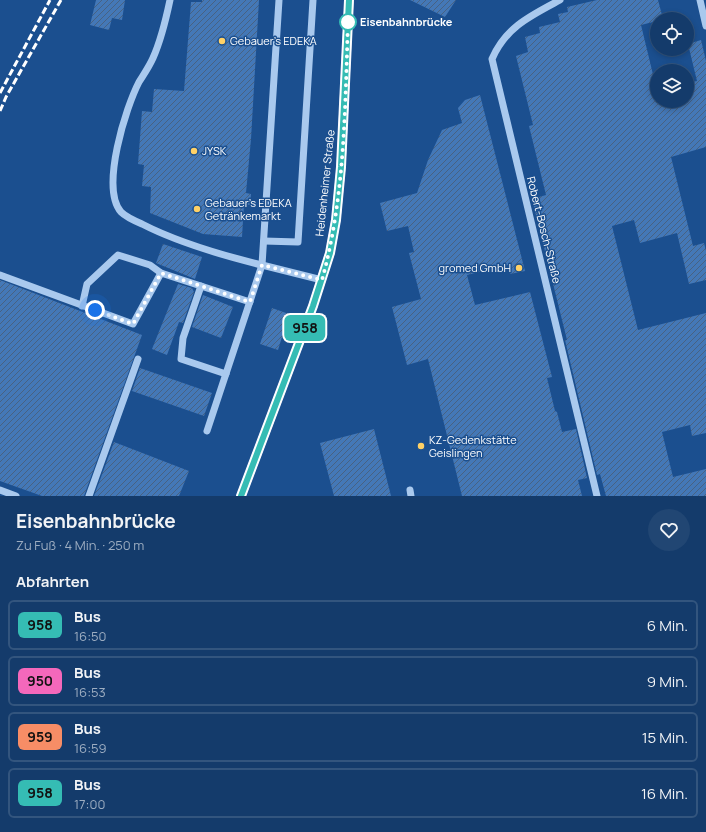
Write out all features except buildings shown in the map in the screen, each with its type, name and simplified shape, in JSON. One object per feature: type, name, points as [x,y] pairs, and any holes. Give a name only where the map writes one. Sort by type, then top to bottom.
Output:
[{"type":"main road","name":"Heidenheimer Straße","points":[[241,496],[322,280],[336,220],[341,167],[349,0]]},
{"type":"street","points":[[170,0],[154,57],[139,82],[128,111],[115,157],[113,178],[114,200],[122,212],[152,230],[173,239],[262,265],[322,280]]},
{"type":"street","points":[[207,431],[262,265],[279,0]]},
{"type":"street","points":[[264,241],[298,242],[314,0]]},
{"type":"street","name":"Robert-Bosch-Straße","points":[[560,0],[523,20],[497,46],[492,59],[597,496]]},
{"type":"street","points":[[700,0],[706,26]]},
{"type":"street","points":[[82,306],[87,284],[118,256],[150,265],[161,273],[250,302]]},
{"type":"street","points":[[0,275],[133,324],[161,273]]},
{"type":"street","points":[[201,286],[183,338],[182,359],[226,374]]},
{"type":"street","points":[[89,496],[138,359]]},
{"type":"street","points":[[0,490],[16,496]]},
{"type":"railway","points":[[0,93],[50,0]]},
{"type":"railway","points":[[0,111],[6,97],[61,0]]},
{"type":"bus line","name":"958","points":[[241,496],[313,306],[330,253],[336,220],[341,167],[349,0]]},
{"type":"place","name":"Eisenbahnbrücke","points":[[348,22]]},
{"type":"place","name":"Gebauer's EDEKA","points":[[222,41]]},
{"type":"place","name":"JYSK","points":[[194,151]]},
{"type":"place","name":"Gebauer's EDEKA Getränkemarkt","points":[[197,209]]},
{"type":"place","name":"gromed GmbH","points":[[519,268]]},
{"type":"place","name":"KZ-Gedenkstätte Geislingen","points":[[421,446]]},
{"type":"route","points":[[95,310],[133,324],[161,273],[250,302],[262,265],[322,280],[330,253],[336,220],[341,167],[348,22]]}]
